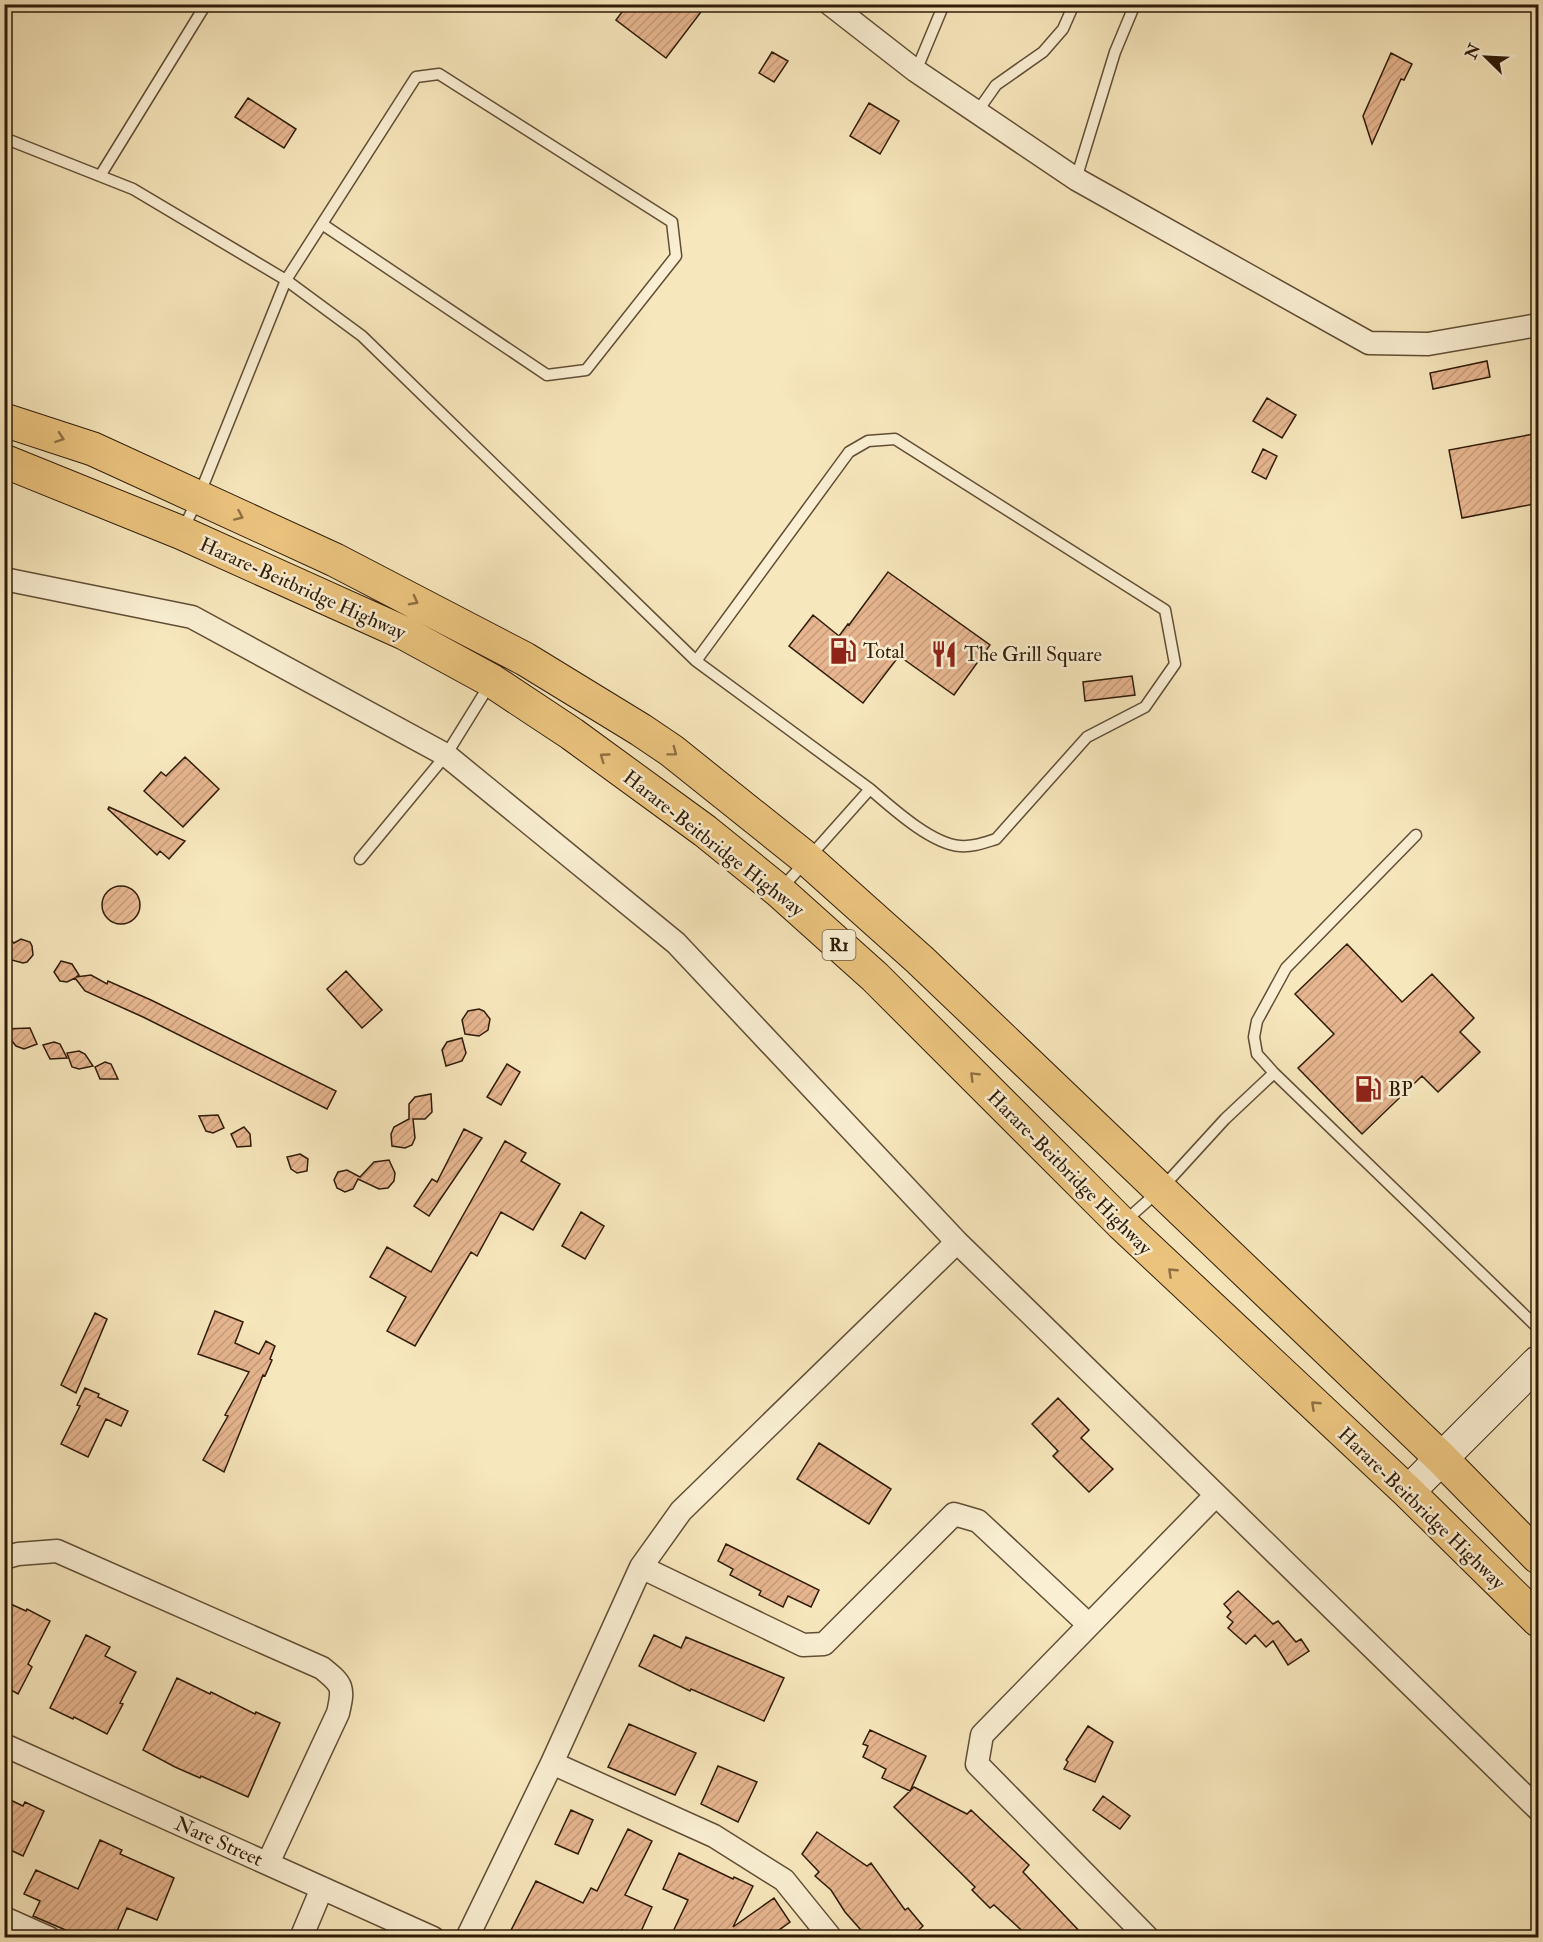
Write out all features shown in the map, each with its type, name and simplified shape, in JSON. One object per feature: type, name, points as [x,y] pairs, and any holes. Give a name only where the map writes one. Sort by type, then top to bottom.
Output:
[{"type":"highway","name":"Harare-Beitbridge Highway","points":[[4,420],[93,449],[335,560],[525,659],[672,751],[807,859],[929,968],[1441,1458],[1539,1557]]},
{"type":"highway","name":"Harare-Beitbridge Highway","points":[[4,461],[182,532],[404,633],[492,681],[572,734],[686,817],[779,891],[875,977],[1122,1224],[1408,1492],[1539,1620]]},
{"type":"street","points":[[830,4],[916,71],[1076,178],[1369,343],[1428,344],[1539,325]]},
{"type":"street","points":[[4,579],[192,617],[446,755],[676,943],[957,1242],[1539,1809]]},
{"type":"street","points":[[467,1938],[552,1763],[641,1567],[681,1511],[957,1242]]},
{"type":"street","points":[[1408,1492],[1539,1362]]},
{"type":"street","points":[[1148,1938],[977,1764],[982,1735],[1216,1495]]},
{"type":"street","points":[[641,1567],[803,1645],[824,1644],[954,1514],[978,1521],[1089,1625]]},
{"type":"street","points":[[4,1558],[18,1554],[57,1551],[322,1668],[339,1681],[342,1695],[338,1713],[268,1863]]},
{"type":"street","name":"Nare Street","points":[[4,1745],[433,1938]]},
{"type":"street","points":[[552,1763],[724,1842],[784,1880],[831,1938]]},
{"type":"street","points":[[301,1938],[322,1888]]},
{"type":"street","points":[[4,1918],[49,1938]]},
{"type":"lane","points":[[100,176],[206,4]]},
{"type":"lane","points":[[916,71],[944,4]]},
{"type":"lane","points":[[977,112],[996,85],[1043,52],[1063,28],[1074,4]]},
{"type":"lane","points":[[1076,178],[1115,52],[1135,4]]},
{"type":"lane","points":[[182,532],[198,498],[286,280],[416,77],[439,74],[672,222],[676,256],[586,370],[548,375],[322,224]]},
{"type":"lane","points":[[4,138],[133,189],[286,280],[362,336],[696,661],[934,837],[957,846],[975,846],[996,839],[1087,737],[1145,707],[1175,664],[1165,610],[896,439],[868,441],[849,452],[696,661]]},
{"type":"lane","points":[[360,860],[446,755],[492,681]]},
{"type":"lane","points":[[779,891],[870,789]]},
{"type":"lane","points":[[1416,835],[1286,968],[1257,1022],[1254,1037],[1257,1054],[1539,1328]]},
{"type":"lane","points":[[1122,1224],[1161,1189],[1226,1119],[1274,1073]]},
{"type":"building","points":[[628,4],[707,4],[666,58],[616,20]]},
{"type":"building","points":[[772,52],[788,61],[774,82],[759,73]]},
{"type":"building","points":[[1391,53],[1412,64],[1404,80],[1401,79],[1372,144],[1363,116]]},
{"type":"building","points":[[248,98],[296,129],[284,148],[235,117]]},
{"type":"building","points":[[869,103],[899,121],[880,154],[850,136]]},
{"type":"building","points":[[1487,361],[1490,377],[1433,389],[1430,373]]},
{"type":"building","points":[[1267,398],[1296,415],[1282,438],[1253,421]]},
{"type":"building","points":[[1539,433],[1539,503],[1462,518],[1449,450]]},
{"type":"building","points":[[1263,449],[1277,456],[1266,479],[1252,472]]},
{"type":"building","points":[[888,572],[990,645],[954,695],[899,656],[863,703],[789,646],[813,615],[839,636]]},
{"type":"building","points":[[1132,676],[1135,695],[1085,701],[1083,682]]},
{"type":"building","points":[[185,757],[219,789],[183,827],[144,791],[161,772],[166,776]]},
{"type":"building","points":[[109,807],[185,841],[169,859],[160,851],[157,855],[108,809]]},
{"type":"building","points":[[121,886],[128,887],[134,892],[139,898],[139,912],[134,918],[128,923],[121,924],[114,923],[108,918],[103,912],[102,905],[103,898],[108,892],[114,887]]},
{"type":"building","points":[[4,934],[14,943],[21,939],[30,942],[33,955],[27,962],[4,958]]},
{"type":"building","points":[[1347,944],[1402,1002],[1432,974],[1474,1018],[1460,1032],[1480,1052],[1438,1092],[1422,1076],[1362,1134],[1298,1068],[1334,1034],[1295,994]]},
{"type":"building","points":[[61,961],[72,964],[79,975],[76,977],[91,975],[107,984],[108,981],[336,1091],[327,1109],[143,1017],[85,991],[75,978],[67,982],[60,981],[54,972]]},
{"type":"building","points":[[346,971],[382,1010],[362,1028],[327,989]]},
{"type":"building","points":[[479,1009],[484,1011],[490,1019],[488,1030],[479,1036],[465,1034],[462,1020],[468,1011]]},
{"type":"building","points":[[30,1028],[37,1044],[24,1049],[16,1046],[4,1031],[4,1029]]},
{"type":"building","points":[[462,1038],[466,1053],[462,1061],[446,1066],[442,1050],[447,1042]]},
{"type":"building","points":[[54,1042],[60,1044],[67,1058],[50,1059],[43,1045]]},
{"type":"building","points":[[79,1051],[85,1054],[93,1066],[79,1069],[72,1067],[67,1053]]},
{"type":"building","points":[[105,1062],[111,1064],[118,1079],[100,1079],[95,1067]]},
{"type":"building","points":[[507,1064],[520,1072],[501,1105],[487,1097]]},
{"type":"building","points":[[431,1094],[432,1112],[425,1119],[413,1119],[415,1138],[412,1145],[405,1148],[392,1146],[391,1134],[394,1127],[409,1119],[409,1104],[415,1097]]},
{"type":"building","points":[[218,1115],[224,1128],[213,1133],[206,1131],[199,1116]]},
{"type":"building","points":[[244,1127],[250,1134],[251,1146],[237,1147],[231,1134]]},
{"type":"building","points":[[464,1129],[482,1138],[429,1216],[414,1206],[432,1179],[437,1182]]},
{"type":"building","points":[[505,1141],[526,1153],[521,1161],[560,1184],[533,1230],[501,1212],[477,1256],[471,1252],[415,1346],[387,1331],[406,1297],[370,1277],[387,1247],[431,1272]]},
{"type":"building","points":[[300,1154],[308,1159],[307,1171],[297,1173],[291,1169],[287,1157]]},
{"type":"building","points":[[389,1160],[395,1173],[394,1181],[388,1188],[379,1189],[358,1179],[353,1189],[345,1192],[337,1188],[334,1180],[338,1172],[347,1170],[360,1177],[374,1162]]},
{"type":"building","points":[[581,1212],[604,1226],[585,1259],[562,1246]]},
{"type":"building","points":[[215,1311],[243,1322],[235,1343],[259,1354],[266,1341],[275,1346],[270,1359],[272,1360],[265,1376],[263,1375],[224,1472],[203,1460],[249,1372],[198,1354]]},
{"type":"building","points":[[95,1313],[107,1319],[76,1393],[61,1385]]},
{"type":"building","points":[[85,1388],[99,1394],[98,1397],[128,1411],[121,1426],[106,1419],[88,1457],[61,1444],[80,1406],[77,1405]]},
{"type":"building","points":[[1058,1398],[1089,1430],[1081,1438],[1113,1469],[1089,1492],[1053,1456],[1058,1451],[1032,1424]]},
{"type":"building","points":[[819,1443],[891,1489],[869,1524],[797,1479]]},
{"type":"building","points":[[726,1544],[819,1590],[811,1607],[788,1596],[783,1607],[759,1595],[761,1591],[730,1575],[733,1569],[718,1561]]},
{"type":"building","points":[[1238,1591],[1273,1624],[1278,1621],[1296,1642],[1301,1639],[1309,1651],[1288,1665],[1273,1641],[1266,1647],[1255,1635],[1246,1644],[1228,1628],[1233,1622],[1227,1617],[1231,1612],[1224,1604]]},
{"type":"building","points":[[4,1601],[26,1611],[27,1609],[50,1621],[28,1664],[32,1667],[18,1694],[4,1686]]},
{"type":"building","points":[[86,1635],[110,1647],[105,1656],[136,1672],[107,1734],[50,1708]]},
{"type":"building","points":[[654,1635],[681,1648],[686,1637],[784,1678],[764,1721],[691,1689],[690,1691],[639,1666]]},
{"type":"building","points":[[177,1678],[280,1723],[248,1797],[175,1767],[143,1750]]},
{"type":"building","points":[[629,1724],[696,1753],[675,1795],[608,1767]]},
{"type":"building","points":[[1088,1726],[1113,1742],[1095,1782],[1064,1769],[1068,1762],[1066,1760]]},
{"type":"building","points":[[870,1730],[926,1756],[910,1791],[882,1778],[886,1769],[863,1757],[868,1746],[863,1744]]},
{"type":"building","points":[[718,1766],[757,1782],[738,1822],[701,1804]]},
{"type":"building","points":[[914,1787],[967,1814],[971,1810],[1029,1865],[1023,1872],[1086,1938],[1030,1938],[994,1905],[990,1908],[972,1890],[975,1887],[894,1807]]},
{"type":"building","points":[[1103,1796],[1130,1816],[1120,1829],[1093,1810]]},
{"type":"building","points":[[4,1797],[23,1806],[25,1802],[44,1811],[23,1856],[4,1847]]},
{"type":"building","points":[[571,1810],[593,1820],[578,1854],[555,1844]]},
{"type":"building","points":[[628,1829],[652,1841],[625,1895],[652,1907],[638,1938],[622,1930],[618,1938],[507,1938],[536,1881],[583,1903],[591,1888],[597,1891]]},
{"type":"building","points":[[817,1832],[867,1866],[871,1863],[905,1910],[908,1908],[923,1926],[910,1938],[868,1938],[845,1912],[831,1890],[815,1876],[819,1872],[802,1854]]},
{"type":"building","points":[[100,1840],[122,1850],[120,1854],[174,1878],[157,1920],[127,1908],[114,1938],[84,1938],[33,1916],[40,1901],[24,1894],[36,1870],[78,1889]]},
{"type":"building","points":[[679,1853],[753,1886],[733,1927],[774,1898],[790,1922],[768,1938],[670,1938],[688,1900],[663,1889]]},
{"type":"place","name":"Total","points":[[843,651]]},
{"type":"place","name":"The Grill Square","points":[[944,654]]},
{"type":"place","name":"BP","points":[[1368,1089]]}]
